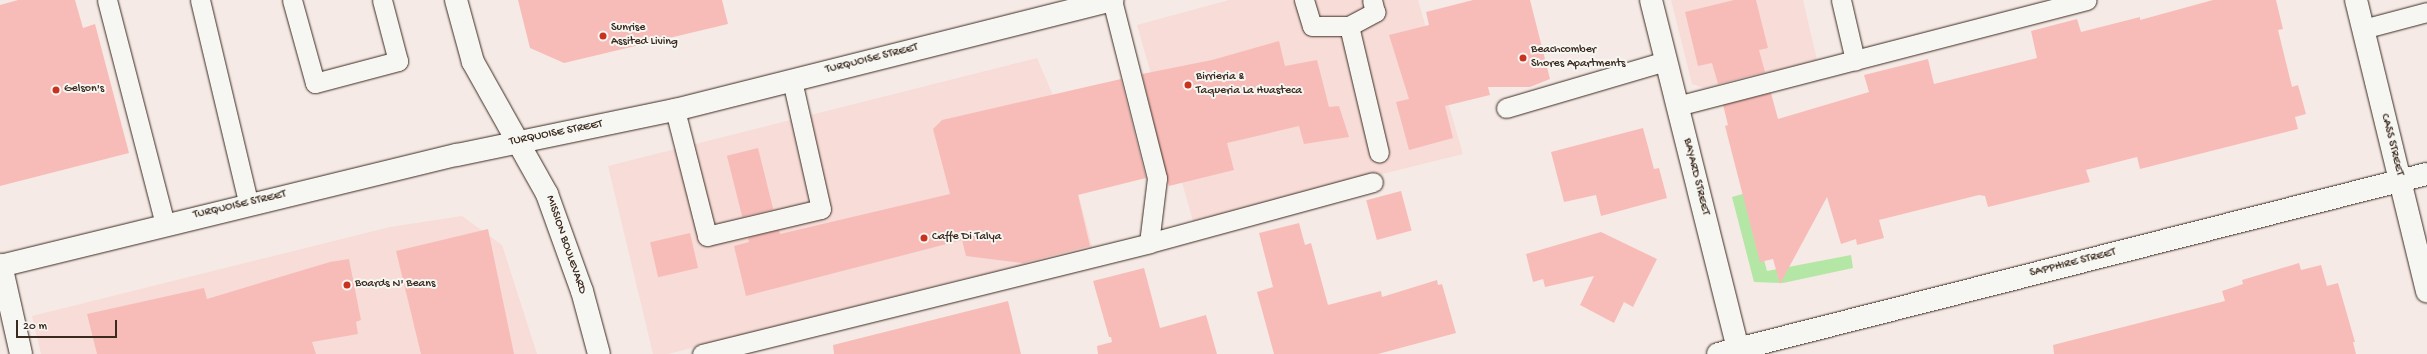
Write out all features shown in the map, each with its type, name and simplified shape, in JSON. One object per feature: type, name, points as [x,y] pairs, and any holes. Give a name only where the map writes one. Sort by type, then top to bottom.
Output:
[{"type":"street","name":"MISSION BOULEVARD","points":[[456,0],[473,62],[548,194],[582,291],[599,354]]},
{"type":"street","name":"TURQUOISE STREET","points":[[0,265],[165,224],[519,141],[675,110],[1112,0]]},
{"type":"street","name":"BAYARD STREET","points":[[1651,0],[1677,106],[1732,352]]},
{"type":"street","name":"CASS STREET","points":[[2356,0],[2427,291]]},
{"type":"street","name":"SAPPHIRE STREET","points":[[1732,352],[2427,174]]},
{"type":"street","points":[[0,265],[21,354]]},
{"type":"lane","points":[[107,0],[165,224]]},
{"type":"lane","points":[[200,0],[249,205]]},
{"type":"lane","points":[[292,0],[315,83],[398,61],[382,0]]},
{"type":"lane","points":[[1112,0],[1157,178],[1150,243]]},
{"type":"lane","points":[[1304,0],[1312,26],[1349,26],[1374,12],[1372,0]]},
{"type":"lane","points":[[1841,0],[1855,60]]},
{"type":"lane","points":[[1677,106],[2087,0]]},
{"type":"lane","points":[[2363,29],[2427,12]]},
{"type":"lane","points":[[1349,26],[1379,153]]},
{"type":"lane","points":[[1506,108],[1666,61]]},
{"type":"lane","points":[[675,110],[706,236],[821,209],[792,80]]},
{"type":"lane","points":[[702,354],[1150,243],[1373,182]]},
{"type":"shaded area","points":[[1229,0],[1418,0],[1463,154],[1193,221],[1137,25]]},
{"type":"shaded area","points":[[1671,0],[1803,0],[1817,60],[1704,88],[1692,84]]},
{"type":"shaded area","points":[[1037,58],[1052,93],[1093,250],[966,278],[668,354],[653,354],[608,166]]},
{"type":"shaded area","points":[[462,216],[502,245],[537,354],[41,354],[32,316],[390,227]]},
{"type":"green space","points":[[1746,193],[1767,271],[1851,255],[1853,268],[1783,283],[1754,282],[1732,197]]},
{"type":"building","name":"Gelson's","points":[[18,0],[75,0],[83,28],[95,24],[129,153],[0,186],[0,5]]},
{"type":"building","name":"Sunrise Assited Living","points":[[518,0],[722,0],[728,24],[564,63],[530,48]]},
{"type":"building","points":[[1473,0],[1530,0],[1550,79],[1530,87],[1488,87],[1490,95],[1445,106],[1453,138],[1409,150],[1396,102],[1409,99],[1389,35],[1429,25],[1426,12]]},
{"type":"building","points":[[1734,0],[1756,0],[1768,48],[1759,50],[1765,72],[1718,84],[1712,63],[1698,66],[1685,12]]},
{"type":"building","points":[[2213,0],[2276,0],[2283,29],[2278,30],[2292,87],[2298,85],[2306,114],[2295,117],[2298,129],[2140,169],[2137,157],[2086,170],[2090,182],[1988,207],[1985,196],[1979,195],[1879,220],[1884,238],[1857,245],[1856,239],[1841,244],[1827,197],[1780,284],[1773,259],[1760,262],[1725,126],[1728,125],[1723,105],[1771,93],[1778,119],[1869,92],[1864,75],[1928,59],[1934,84],[2037,58],[2031,31],[2077,19],[2081,32],[2140,17],[2140,20]]},
{"type":"building","points":[[1279,41],[1285,66],[1317,60],[1329,107],[1339,106],[1349,137],[1304,144],[1299,126],[1227,143],[1234,170],[1169,186],[1142,74],[1212,60]]},
{"type":"building","points":[[1121,79],[1146,178],[1078,195],[1090,246],[1023,263],[966,256],[962,240],[746,296],[734,246],[749,242],[748,238],[779,230],[780,234],[950,194],[933,129],[942,120]]},
{"type":"building","points":[[1643,128],[1654,169],[1659,168],[1667,198],[1601,216],[1596,195],[1564,202],[1551,152]]},
{"type":"building","points":[[758,148],[773,209],[742,217],[727,156]]},
{"type":"building","points":[[1401,191],[1412,231],[1377,240],[1366,200]]},
{"type":"building","points":[[1299,223],[1305,245],[1311,243],[1328,305],[1381,291],[1382,297],[1437,280],[1438,285],[1442,284],[1456,333],[1378,354],[1274,354],[1257,292],[1273,287],[1259,233]]},
{"type":"building","points":[[488,229],[514,354],[421,354],[396,251]]},
{"type":"building","points":[[1601,232],[1657,259],[1633,307],[1624,302],[1614,323],[1580,305],[1594,276],[1545,287],[1543,279],[1533,282],[1526,254]]},
{"type":"building","points":[[690,233],[698,268],[658,277],[650,242]]},
{"type":"building","points":[[349,259],[361,320],[356,322],[358,334],[312,342],[316,354],[97,354],[87,314],[204,288],[207,299],[330,262]]},
{"type":"building","points":[[2299,263],[2301,270],[2321,265],[2327,286],[2338,283],[2355,342],[2353,342],[2356,354],[2054,354],[2053,345],[2225,301],[2222,291],[2243,284],[2242,280]]},
{"type":"building","points":[[1144,268],[1160,328],[1206,315],[1217,354],[1098,354],[1097,346],[1112,342],[1111,337],[1109,337],[1093,281]]},
{"type":"building","points":[[1008,301],[1021,354],[834,354],[833,345]]},
{"type":"place","name":"Sunrise Assited Living","points":[[603,36]]},
{"type":"place","name":"Beachcomber Shores Apartments","points":[[1523,58]]},
{"type":"place","name":"Birrieria & Taqueria La Huasteca","points":[[1188,85]]},
{"type":"place","name":"Gelson's","points":[[56,90]]},
{"type":"place","name":"Caffe Di Talya","points":[[924,238]]},
{"type":"place","name":"Boards N' Beans","points":[[347,285]]}]
